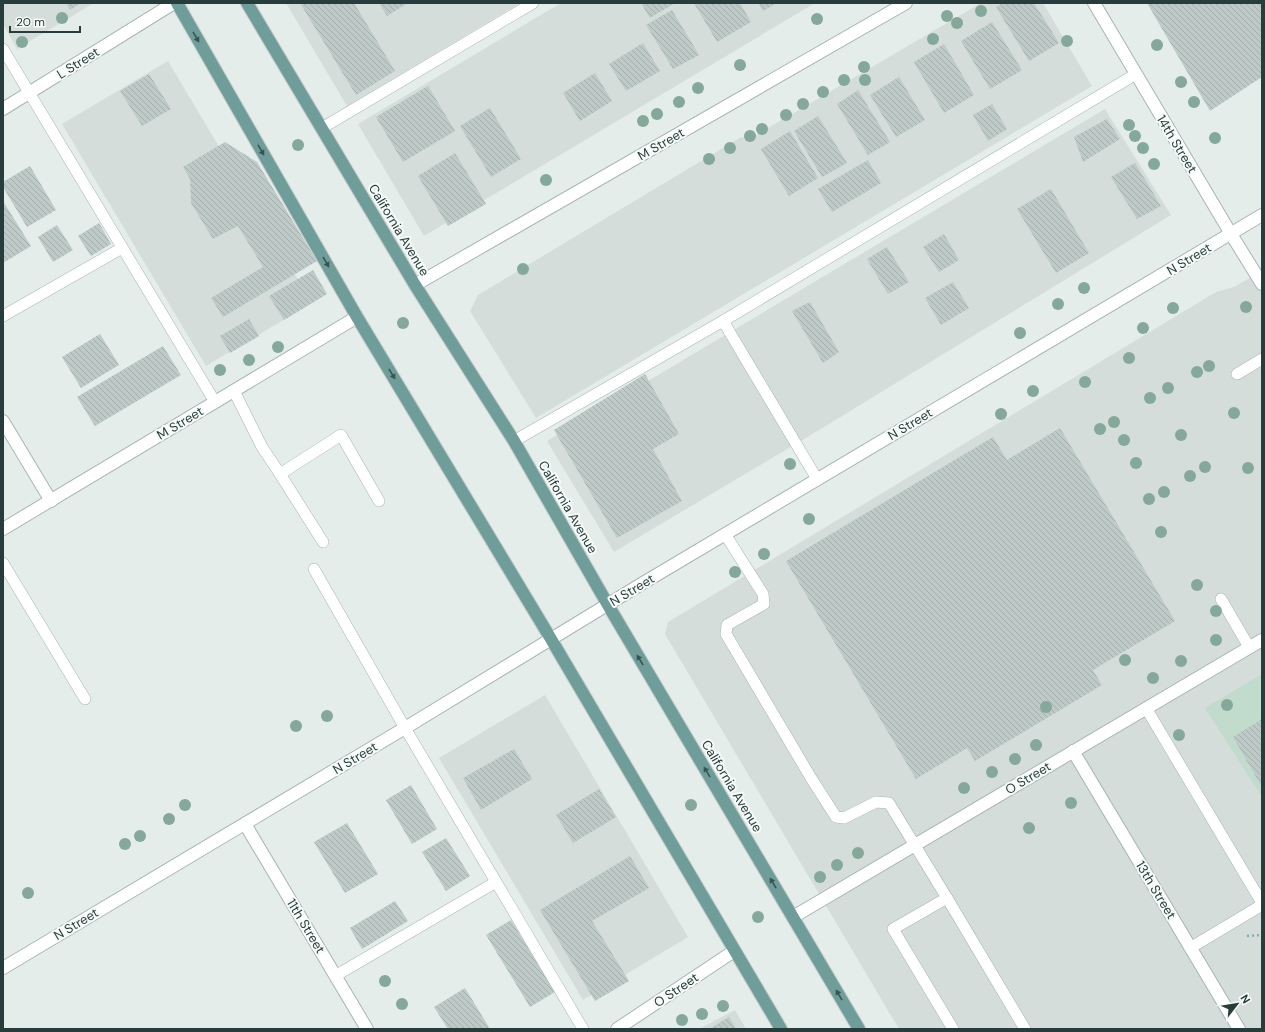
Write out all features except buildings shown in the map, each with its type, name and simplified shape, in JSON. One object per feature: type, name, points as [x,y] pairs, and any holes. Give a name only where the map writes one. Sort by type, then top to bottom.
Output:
[{"type":"main road","points":[[175,3],[358,317],[551,639],[781,1029]]},
{"type":"main road","name":"California Avenue","points":[[247,3],[415,285],[514,441],[608,605],[859,1029]]},
{"type":"street","name":"L Street","points":[[3,109],[30,94],[175,3]]},
{"type":"street","name":"M Street","points":[[415,285],[906,3]]},
{"type":"street","name":"14th Street","points":[[1094,3],[1262,284]]},
{"type":"street","name":"N Street","points":[[3,968],[405,728],[725,534],[1262,215]]},
{"type":"street","name":"M Street","points":[[3,529],[358,317]]},
{"type":"street","points":[[3,421],[51,501]]},
{"type":"street","name":"O Street","points":[[793,917],[1262,640]]},
{"type":"street","name":"13th Street","points":[[1073,751],[1238,1029]]},
{"type":"street","name":"11th Street","points":[[245,824],[367,1029]]},
{"type":"street","name":"O Street","points":[[617,1029],[734,951]]},
{"type":"lane","points":[[322,128],[533,3]]},
{"type":"lane","points":[[3,49],[215,402]]},
{"type":"lane","points":[[514,441],[723,321],[1136,74]]},
{"type":"lane","points":[[3,316],[122,248]]},
{"type":"lane","points":[[723,321],[817,479]]},
{"type":"lane","points":[[1237,374],[1262,359]]},
{"type":"lane","points":[[234,391],[262,447],[324,542]]},
{"type":"lane","points":[[280,474],[341,435],[379,501]]},
{"type":"lane","points":[[725,534],[764,594],[764,604],[727,624],[726,634],[811,778],[836,817],[844,818],[876,802],[889,804],[1025,1029]]},
{"type":"lane","points":[[3,563],[85,699]]},
{"type":"lane","points":[[314,569],[405,728],[583,1029]]},
{"type":"lane","points":[[1221,599],[1249,647]]},
{"type":"lane","points":[[1146,708],[1262,904],[1190,948]]},
{"type":"lane","points":[[335,976],[496,882]]},
{"type":"lane","points":[[947,898],[893,930],[953,1029]]},
{"type":"shaded area","points":[[3,3],[94,3],[17,49],[3,24]]},
{"type":"shaded area","points":[[286,3],[520,3],[347,106]]},
{"type":"shaded area","points":[[561,3],[815,3],[424,236],[358,124]]},
{"type":"shaded area","points":[[981,3],[1043,3],[1092,86],[536,418],[470,311],[478,295],[741,137],[749,139]]},
{"type":"shaded area","points":[[168,61],[312,303],[206,366],[62,124]]},
{"type":"shaded area","points":[[1105,109],[1171,215],[824,427],[614,552],[547,441]]},
{"type":"shaded area","points":[[1262,271],[1262,1029],[899,1029],[665,634],[668,622],[1216,292],[1234,287]]},
{"type":"shaded area","points":[[545,695],[688,937],[583,1000],[439,758]]},
{"type":"shaded area","points":[[735,1010],[746,1029],[699,1029]]},
{"type":"green space","points":[[1262,674],[1262,797],[1205,708]]}]
